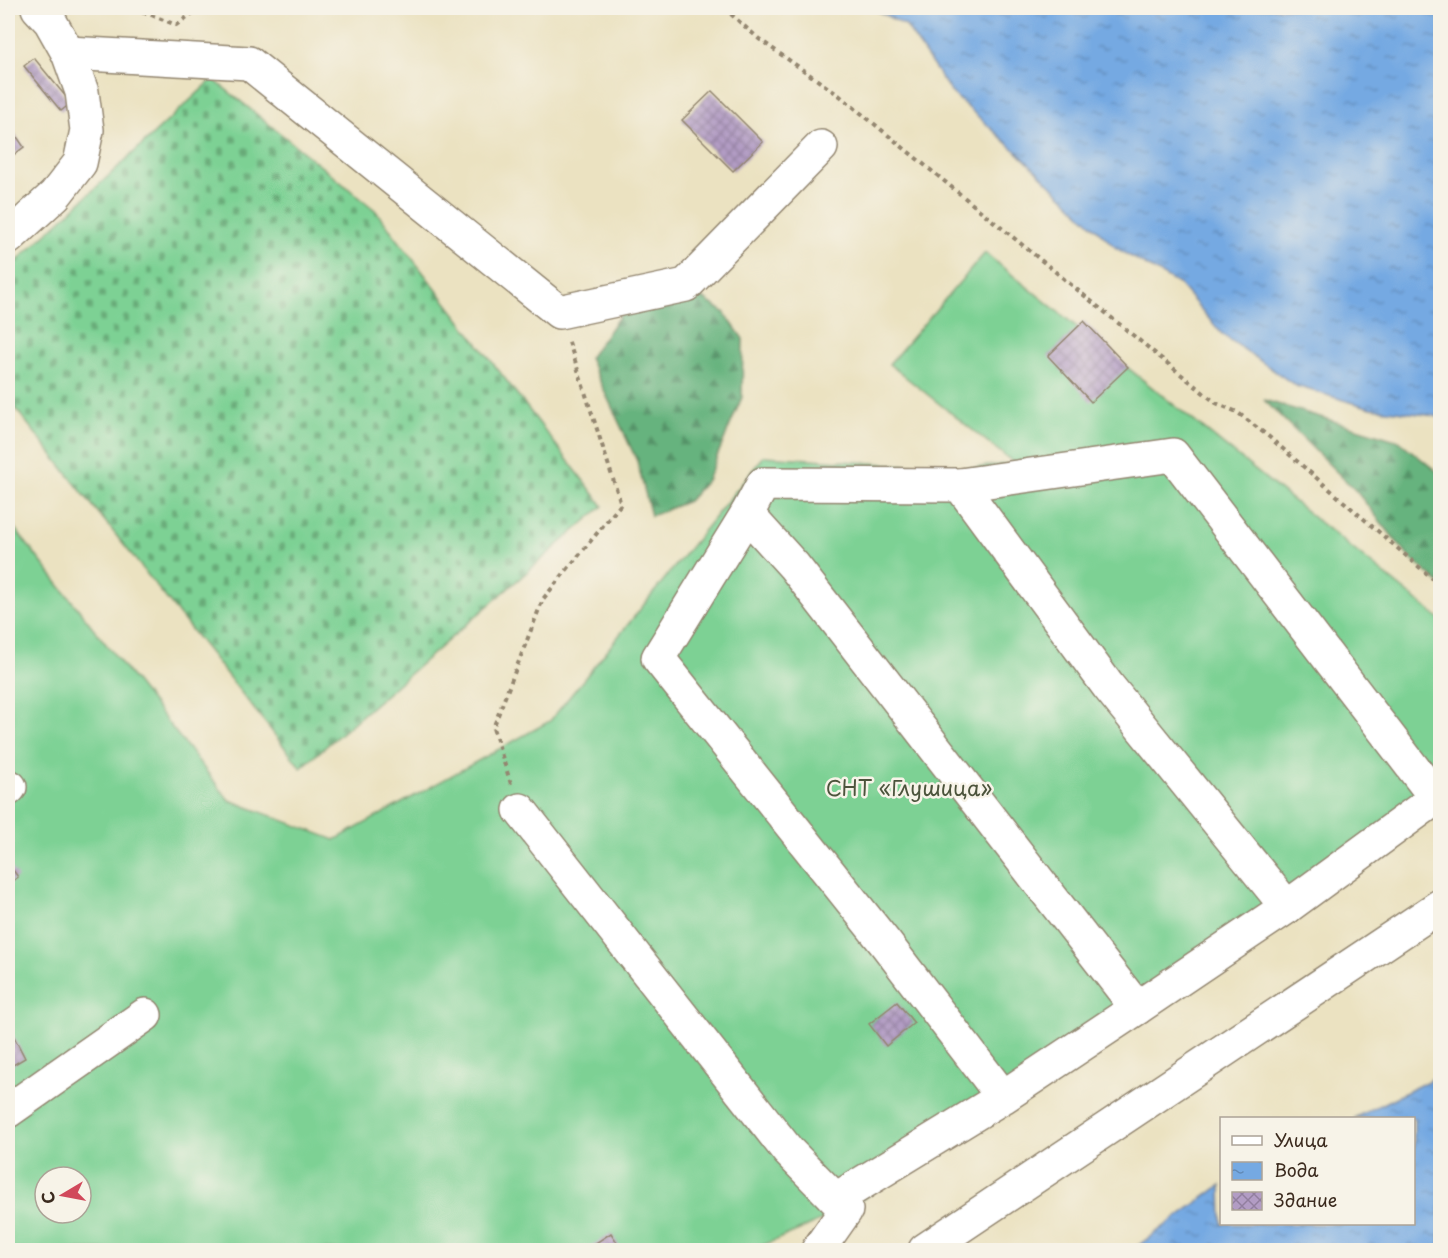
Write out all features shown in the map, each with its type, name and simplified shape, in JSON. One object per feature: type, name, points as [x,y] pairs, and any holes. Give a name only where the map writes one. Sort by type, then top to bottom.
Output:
[{"type":"street","points":[[8,238],[56,195],[80,163],[87,130],[82,92],[68,53],[51,21],[38,8]]},
{"type":"street","points":[[68,53],[249,63],[559,312],[686,285],[820,147]]},
{"type":"street","points":[[836,1199],[1003,1097],[1137,1008],[1287,907],[1436,798],[1173,455],[960,485],[763,484],[747,514],[658,658],[886,944],[1003,1097]]},
{"type":"street","points":[[960,485],[1108,686],[1287,907]]},
{"type":"street","points":[[747,514],[794,566],[1137,1008]]},
{"type":"street","points":[[520,810],[788,1151],[846,1209],[818,1251]]},
{"type":"street","points":[[925,1251],[1440,906]]},
{"type":"street","points":[[8,1112],[145,1015]]},
{"type":"path","points":[[134,8],[176,25],[200,8]]},
{"type":"path","points":[[724,8],[759,39],[840,96],[1216,403],[1237,412],[1268,436],[1440,585]]},
{"type":"path","points":[[520,810],[493,728],[543,599],[621,504],[559,312]]},
{"type":"green space","points":[[213,79],[375,210],[603,506],[301,768],[8,399],[8,269]]},
{"type":"green space","name":"СНТ «Глушица»","points":[[985,253],[1440,619],[1440,811],[846,1210],[752,1250],[8,1250],[8,520],[229,800],[335,840],[550,721],[764,456],[964,469],[1014,463],[889,364]]},
{"type":"green space","points":[[699,296],[724,312],[743,339],[742,397],[707,480],[688,501],[651,516],[637,461],[589,358],[624,310]]},
{"type":"green space","points":[[1264,400],[1399,441],[1440,474],[1440,584],[1408,556],[1356,491]]},
{"type":"water","points":[[872,8],[1440,8],[1440,419],[1436,416],[1371,408],[1296,386],[1222,334],[1180,285],[1116,248],[951,92],[906,26]]},
{"type":"water","points":[[1440,1075],[1440,1250],[1132,1250],[1220,1186],[1220,1225],[1415,1225],[1415,1117],[1356,1117]]},
{"type":"building","points":[[34,58],[71,103],[61,111],[24,66]]},
{"type":"building","points":[[712,91],[763,142],[733,171],[682,120]]},
{"type":"building","points":[[15,134],[24,147],[8,159],[8,140]]},
{"type":"building","points":[[1084,321],[1128,367],[1091,402],[1048,356]]},
{"type":"building","points":[[8,863],[18,877],[8,885]]},
{"type":"building","points":[[897,1002],[914,1023],[886,1046],[869,1024]]},
{"type":"building","points":[[11,1031],[25,1058],[8,1068],[8,1033]]},
{"type":"building","points":[[611,1233],[622,1250],[585,1250]]}]
